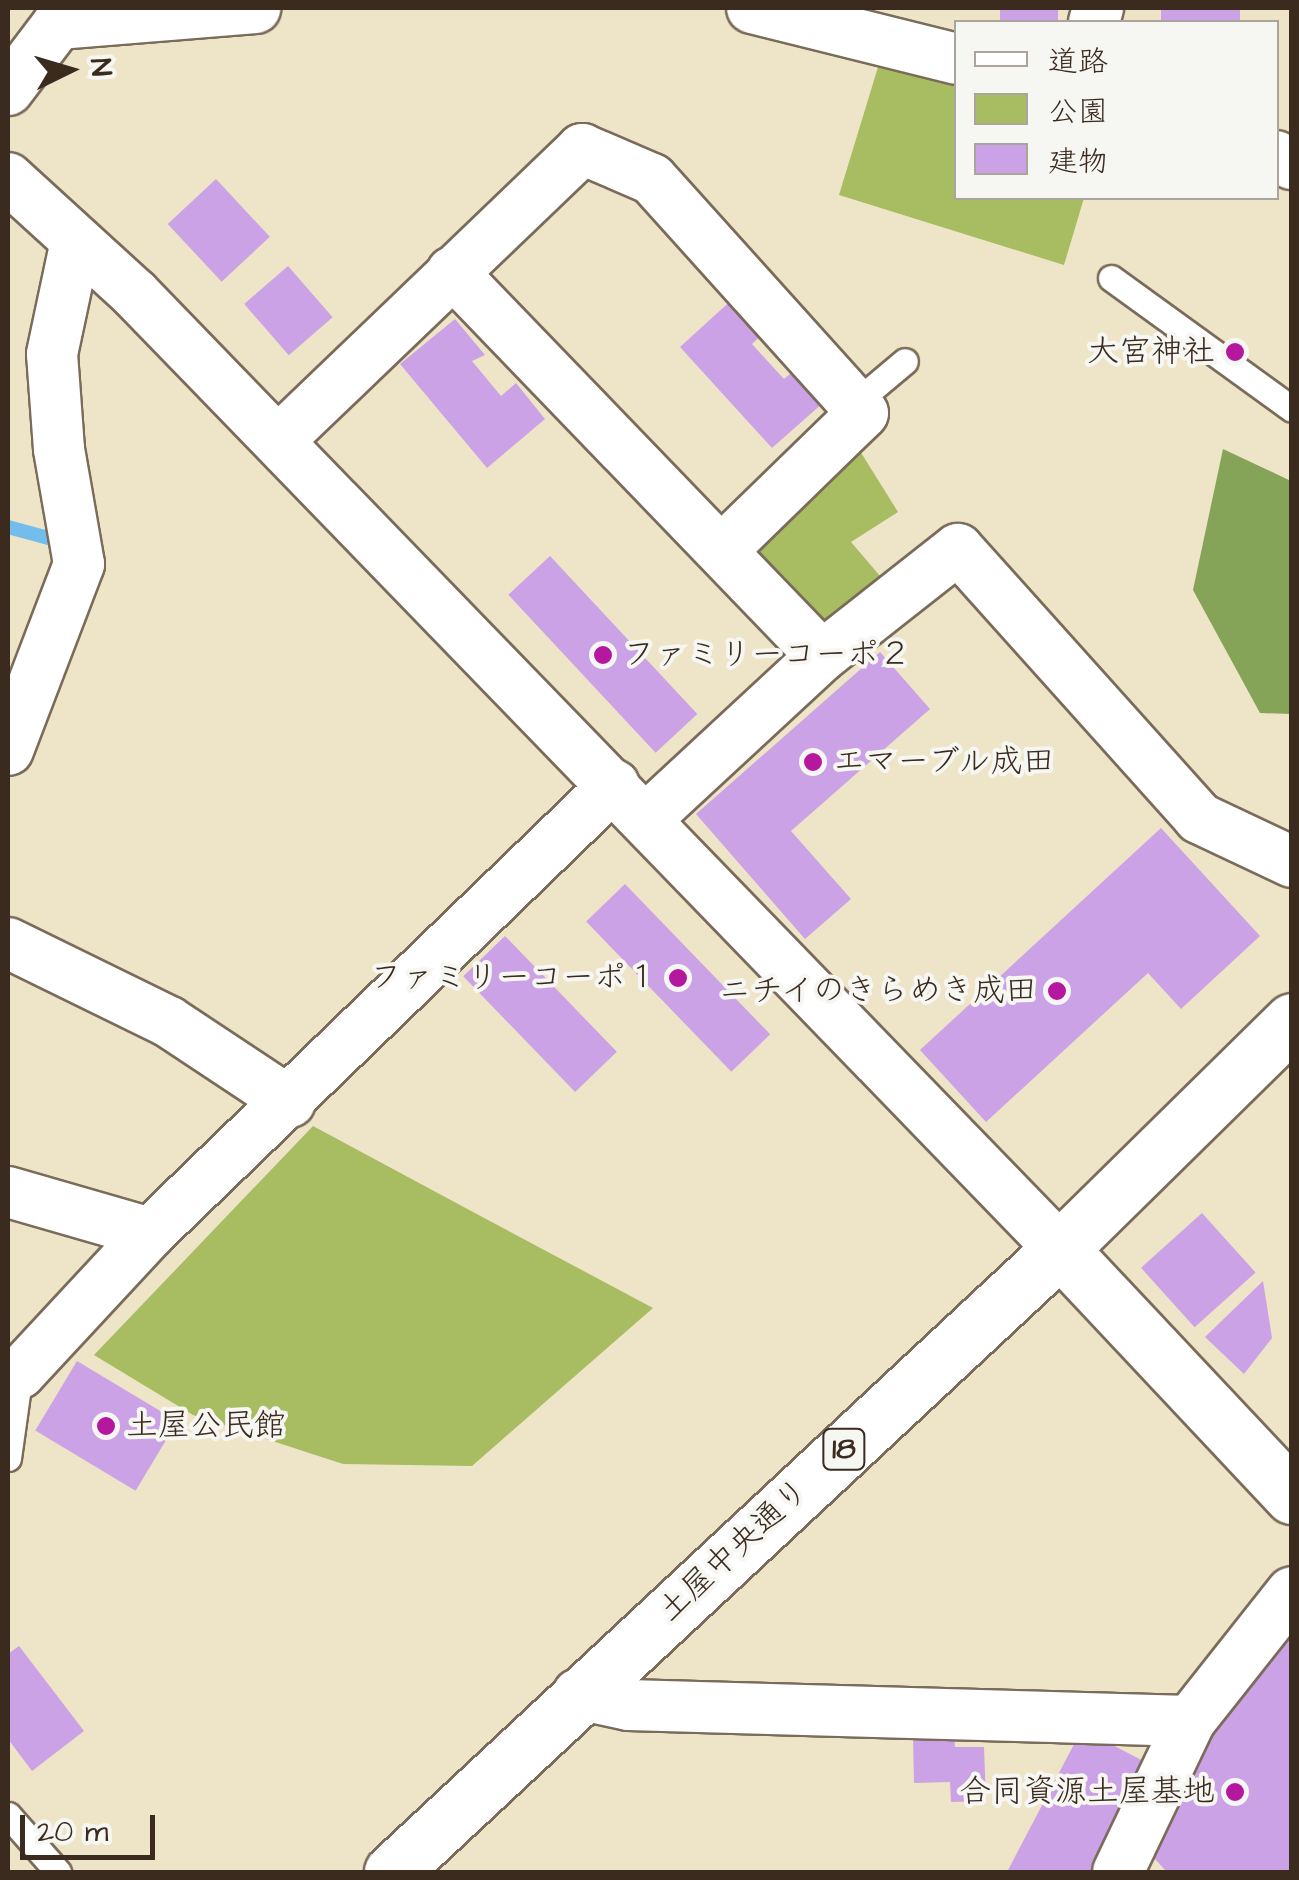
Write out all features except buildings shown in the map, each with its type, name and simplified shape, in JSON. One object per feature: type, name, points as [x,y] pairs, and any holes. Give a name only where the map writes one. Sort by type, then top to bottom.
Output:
[{"type":"main road","name":"土屋中央通り","points":[[392,1872],[578,1694],[1060,1249],[1292,1021]]},
{"type":"main road","points":[[1060,1249],[1292,1496]]},
{"type":"street","points":[[8,90],[58,24],[255,8]]},
{"type":"street","points":[[752,8],[954,58]]},
{"type":"street","points":[[278,441],[582,149],[652,179],[863,413],[724,548]]},
{"type":"street","points":[[8,178],[278,441],[1060,1249]]},
{"type":"street","points":[[8,750],[23,666],[79,564],[59,449],[52,354],[76,241]]},
{"type":"street","points":[[452,272],[724,548],[822,656]]},
{"type":"street","points":[[14,1374],[150,1233],[290,1102],[630,802],[958,549],[1199,818],[1292,862]]},
{"type":"street","points":[[8,943],[169,1022],[290,1102]]},
{"type":"street","points":[[8,1192],[150,1233]]},
{"type":"street","points":[[1118,1872],[1190,1721],[1292,1592]]},
{"type":"street","points":[[578,1694],[628,1706],[1190,1721]]},
{"type":"lane","points":[[1111,278],[1292,409]]},
{"type":"lane","points":[[854,402],[905,361]]},
{"type":"lane","points":[[8,1458],[14,1374]]},
{"type":"lane","points":[[8,1815],[58,1872]]},
{"type":"green space","points":[[882,54],[954,76],[954,200],[1083,200],[1064,265],[839,195]]},
{"type":"green space","points":[[1223,449],[1291,481],[1291,714],[1260,713],[1193,590]]},
{"type":"green space","points":[[860,451],[898,512],[851,542],[880,576],[821,627],[748,549]]},
{"type":"green space","points":[[313,1126],[653,1308],[472,1466],[343,1464],[193,1415],[94,1355]]},
{"type":"waterway","points":[[8,527],[63,542]]},
{"type":"place","name":"大宮神社","points":[[1235,352]]},
{"type":"place","name":"ファミリーコーポ２","points":[[603,655]]},
{"type":"place","name":"エマーブル成田","points":[[813,762]]},
{"type":"place","name":"ファミリーコーポ１","points":[[678,978]]},
{"type":"place","name":"ニチイのきらめき成田","points":[[1057,991]]},
{"type":"place","name":"土屋公民館","points":[[106,1426]]},
{"type":"place","name":"合同資源土屋基地","points":[[1235,1792]]}]
